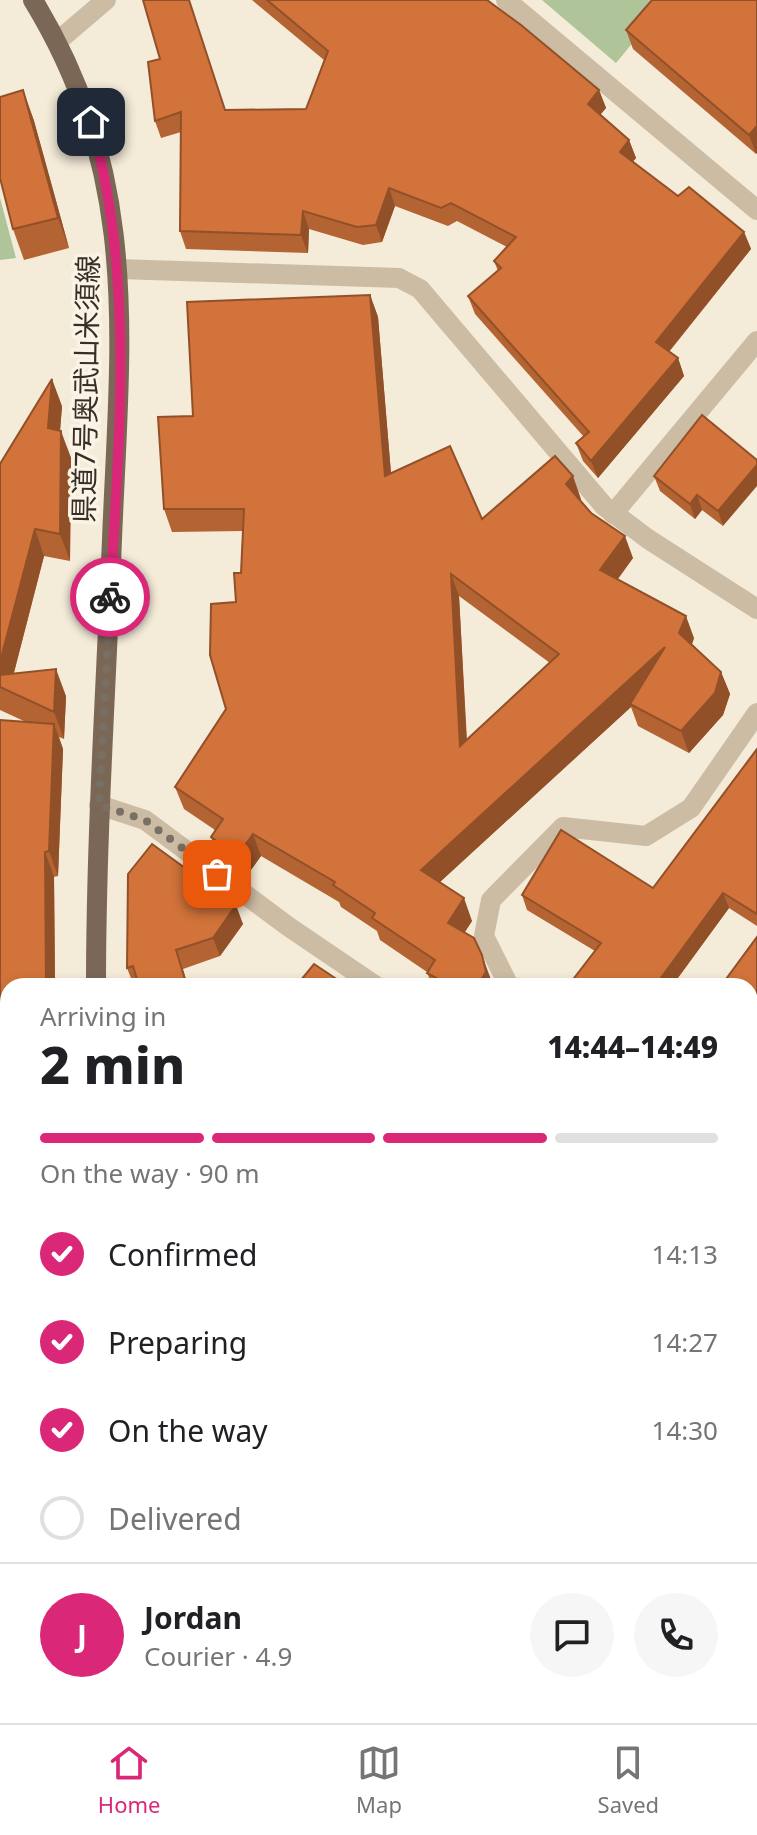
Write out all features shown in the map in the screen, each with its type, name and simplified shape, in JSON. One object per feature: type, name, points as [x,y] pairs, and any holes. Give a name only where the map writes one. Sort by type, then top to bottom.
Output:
[{"type":"main road","name":"県道7号奥武山米須線","points":[[33,0],[58,41],[84,101],[105,169],[119,269],[120,353],[99,805],[96,978]]},
{"type":"street","points":[[58,41],[106,0]]},
{"type":"street","points":[[506,0],[757,210]]},
{"type":"street","points":[[119,269],[399,278],[420,289],[589,490],[613,514],[757,609]]},
{"type":"street","points":[[613,514],[757,341]]},
{"type":"street","points":[[505,978],[484,936],[491,900],[563,827],[646,836],[691,808],[757,713]]},
{"type":"street","points":[[99,805],[145,820],[289,927],[364,978]]},
{"type":"green space","points":[[542,0],[668,0],[616,63]]},
{"type":"green space","points":[[0,198],[16,258],[0,260]]},
{"type":"building","points":[[143,0],[189,0],[225,110],[306,109],[328,51],[267,0],[487,0],[599,90],[588,104],[629,140],[620,152],[678,196],[689,187],[744,232],[656,342],[678,358],[591,461],[576,443],[589,432],[468,296],[501,268],[494,261],[516,237],[451,203],[441,208],[389,188],[376,225],[357,227],[303,211],[301,235],[180,231],[181,112],[155,121],[148,62],[160,59]]},
{"type":"building","points":[[652,0],[757,0],[757,126],[749,135],[626,30]]},
{"type":"building","points":[[23,90],[58,218],[13,229],[0,178],[0,97]]},
{"type":"building","points":[[370,295],[385,476],[450,446],[482,519],[555,456],[573,476],[566,484],[591,513],[625,536],[600,570],[686,616],[679,633],[721,672],[715,693],[681,731],[630,704],[665,647],[421,870],[464,898],[448,923],[474,938],[486,972],[482,978],[436,978],[427,973],[435,960],[372,918],[375,913],[333,885],[335,882],[253,834],[237,856],[211,837],[223,819],[175,787],[226,709],[210,655],[211,604],[236,602],[234,573],[241,573],[244,509],[164,509],[158,417],[193,416],[187,302]],"holes":[[[451,574],[559,654],[460,746]]]},
{"type":"building","points":[[52,379],[48,428],[61,431],[60,534],[35,529],[0,662],[0,464]]},
{"type":"building","points":[[702,415],[757,460],[757,465],[718,511],[697,495],[690,504],[654,476]]},
{"type":"building","points":[[56,669],[54,712],[0,687],[0,675]]},
{"type":"building","points":[[0,720],[54,724],[49,851],[45,852],[46,978],[0,978]]},
{"type":"building","points":[[757,749],[757,914],[723,893],[661,978],[574,978],[601,943],[522,895],[561,830],[653,888]]},
{"type":"building","points":[[152,844],[192,873],[198,862],[223,880],[216,891],[236,905],[213,938],[176,950],[185,978],[137,978],[133,966],[127,968],[128,874]]},
{"type":"building","points":[[757,937],[757,978],[727,978]]},
{"type":"building","points":[[314,964],[335,978],[303,978]]},
{"type":"way so far","points":[[110,597],[99,805],[145,820],[217,874]]},
{"type":"route","points":[[91,122],[105,169],[119,269],[120,353],[110,597]]}]
